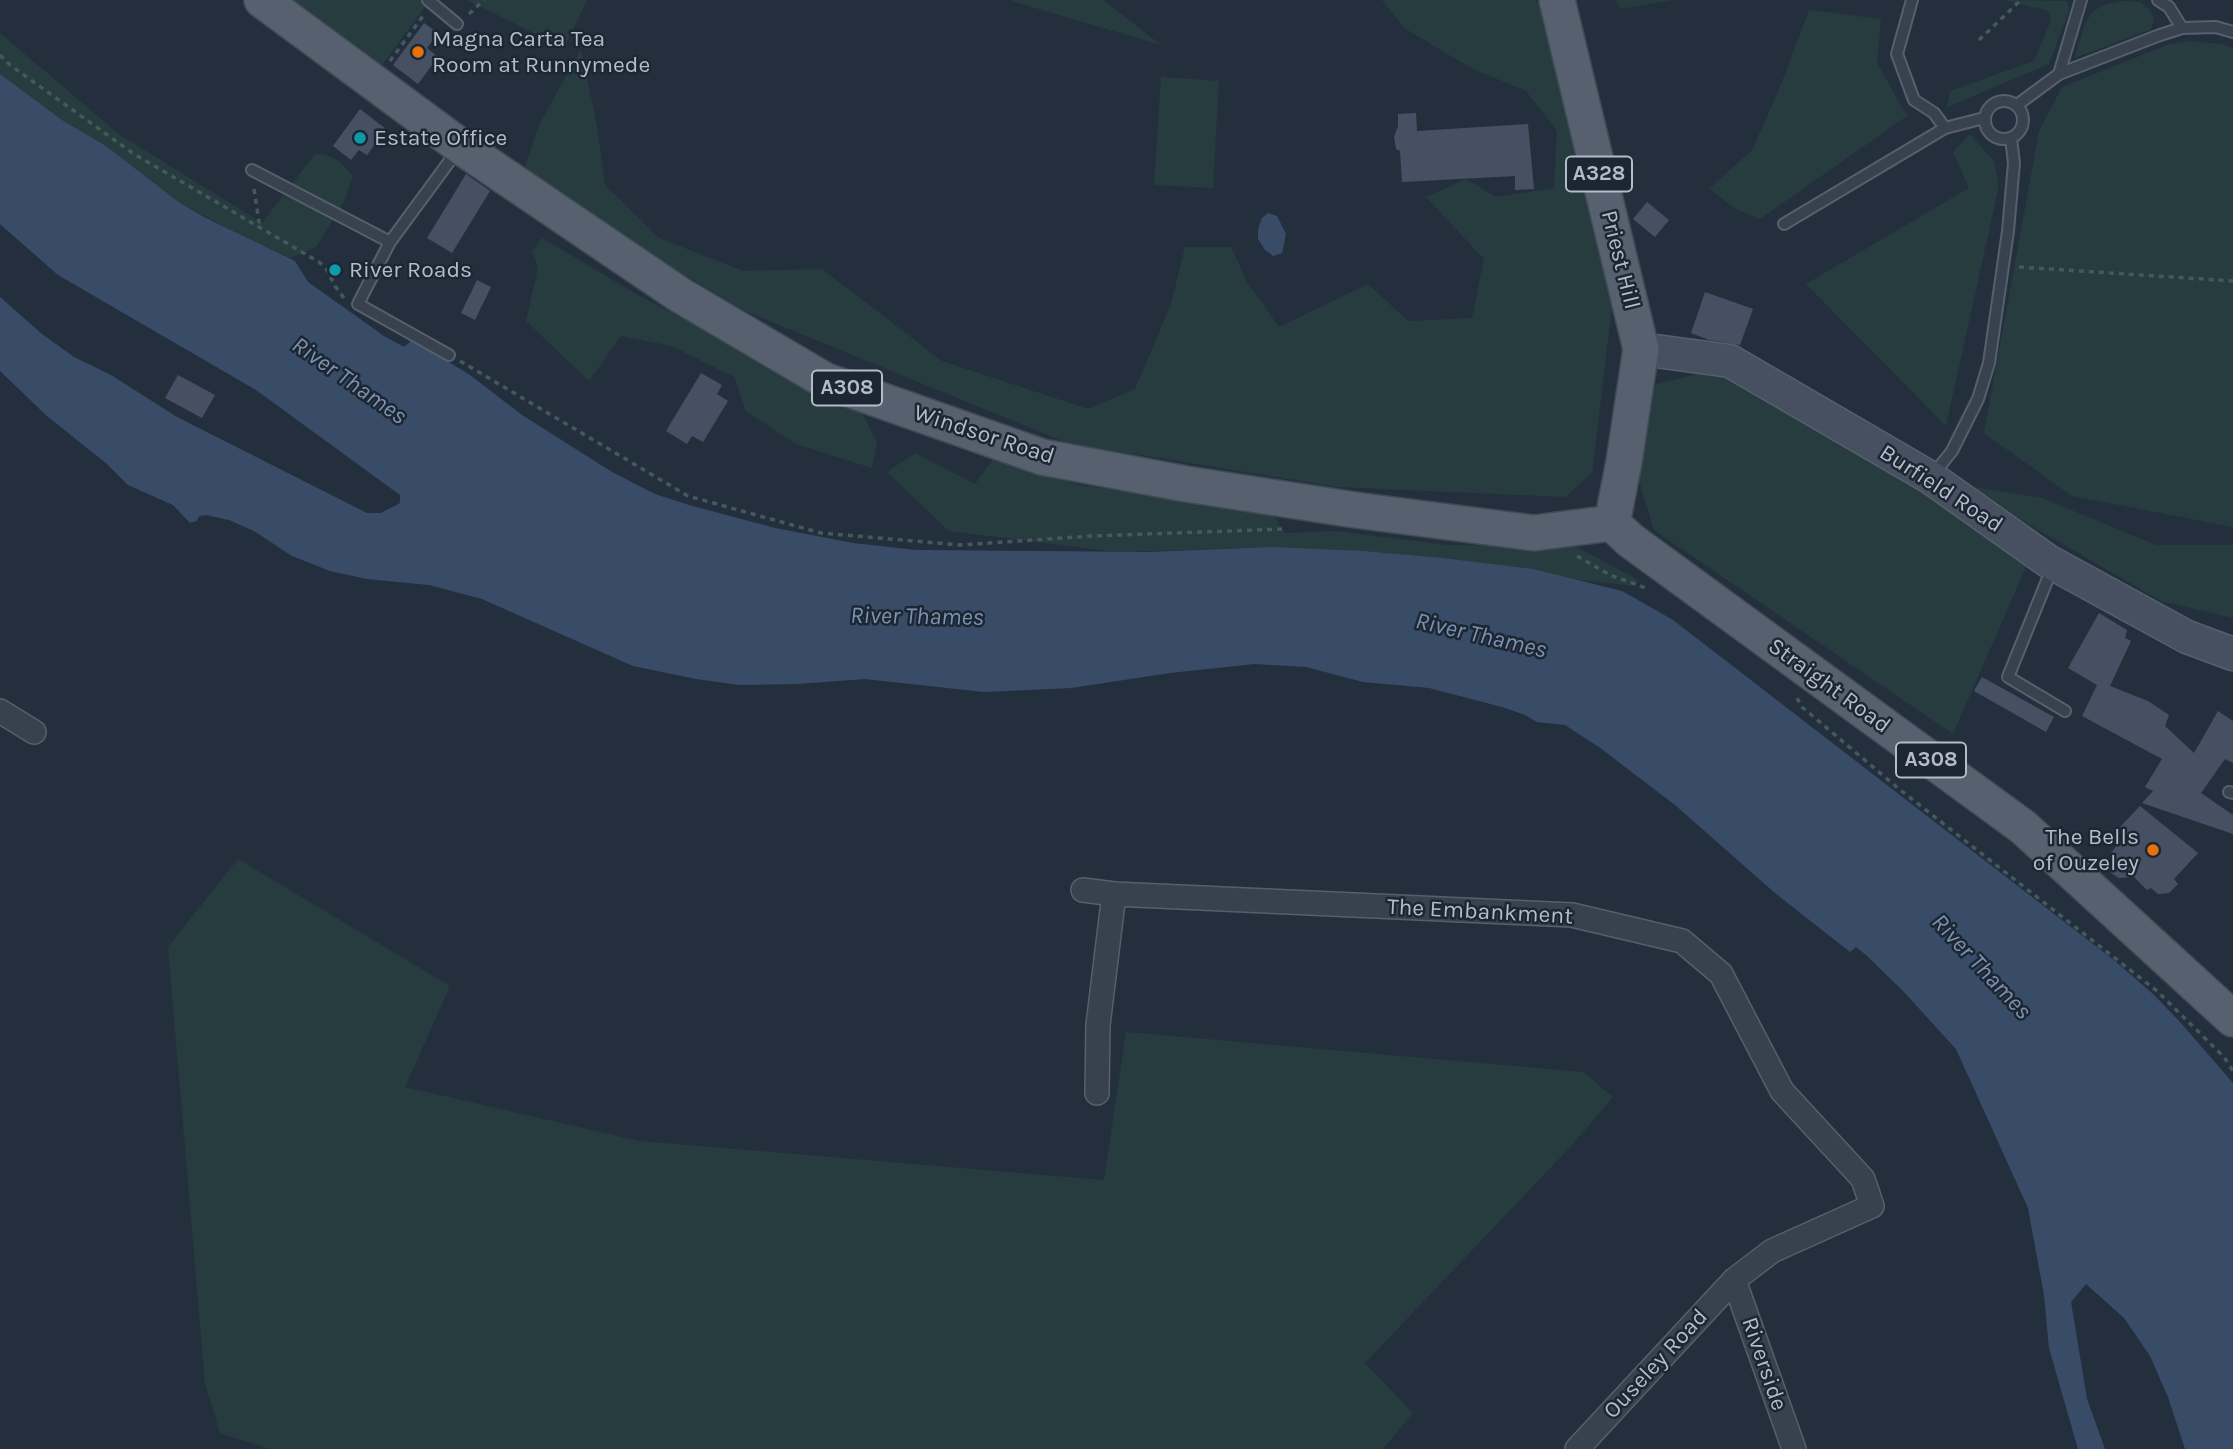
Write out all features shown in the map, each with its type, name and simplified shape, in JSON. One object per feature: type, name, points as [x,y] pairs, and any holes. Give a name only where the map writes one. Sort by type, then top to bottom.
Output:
[{"type":"main road","name":"Windsor Road","points":[[262,0],[460,146],[680,295],[826,381],[1042,457],[1186,484],[1534,533],[1612,523]]},
{"type":"main road","name":"Priest Hill","points":[[1557,0],[1640,349],[1624,462],[1612,523]]},
{"type":"main road","name":"Burfield Road","points":[[1640,349],[1730,361],[1931,478],[2053,564],[2187,637],[2233,654]]},
{"type":"main road","name":"Straight Road","points":[[1612,523],[1630,540],[2022,827],[2233,1019]]},
{"type":"street","points":[[0,711],[34,732]]},
{"type":"street","points":[[1083,890],[1114,894],[1098,1025],[1097,1093]]},
{"type":"street","name":"The Embankment","points":[[1114,894],[1572,915],[1682,941],[1721,974],[1782,1091],[1863,1179],[1872,1206],[1772,1251],[1734,1280]]},
{"type":"street","name":"Ouseley Road","points":[[1577,1449],[1734,1280]]},
{"type":"street","name":"Riverside","points":[[1734,1280],[1794,1449]]},
{"type":"lane","points":[[1912,0],[1897,54],[1914,100],[1934,113],[1945,128]]},
{"type":"lane","points":[[2059,74],[2081,0]]},
{"type":"lane","points":[[2158,0],[2169,7],[2182,28]]},
{"type":"lane","points":[[430,1],[457,24]]},
{"type":"lane","points":[[2017,105],[2059,74],[2182,28],[2216,27],[2233,32]]},
{"type":"lane","points":[[2004,100],[2017,105],[2024,121],[2020,131],[2004,140],[1993,136],[1985,125],[1984,118],[1989,107],[2004,100]]},
{"type":"lane","points":[[1784,225],[1945,128],[1984,118]]},
{"type":"lane","points":[[1931,478],[1952,451],[1978,399],[1989,363],[2014,163],[2011,138]]},
{"type":"lane","points":[[449,355],[358,304],[390,242],[460,146]]},
{"type":"lane","points":[[252,170],[390,242]]},
{"type":"lane","points":[[2053,564],[2008,677],[2065,711]]},
{"type":"path","points":[[457,24],[484,0]]},
{"type":"path","points":[[1979,40],[2021,0]]},
{"type":"path","points":[[375,83],[430,1]]},
{"type":"path","points":[[0,55],[10,65],[134,154],[319,262],[343,297],[358,304]]},
{"type":"path","points":[[252,170],[260,228]]},
{"type":"path","points":[[2003,266],[2233,281]]},
{"type":"path","points":[[449,355],[688,496],[821,533],[960,545],[1091,536],[1292,528]]},
{"type":"path","points":[[1574,554],[1609,575],[1647,588]]},
{"type":"path","points":[[1795,693],[1802,707],[1890,781],[2157,991],[2224,1057],[2233,1070]]},
{"type":"green space","points":[[279,0],[430,0],[377,72]]},
{"type":"green space","points":[[467,0],[587,0],[564,48]]},
{"type":"green space","points":[[1012,0],[1103,0],[1161,45],[1015,2]]},
{"type":"green space","points":[[1382,0],[1535,0],[1539,4],[1563,87],[1612,307],[1592,473],[1565,497],[1338,487],[1067,443],[743,310],[522,176],[539,125],[581,49],[597,126],[605,185],[659,238],[743,271],[822,269],[942,361],[1088,409],[1135,389],[1171,304],[1185,247],[1231,247],[1247,282],[1279,327],[1368,284],[1408,321],[1472,318],[1484,259],[1426,197],[1466,179],[1496,197],[1554,188],[1557,131],[1526,91],[1471,68],[1404,28]]},
{"type":"green space","points":[[1615,0],[1672,0],[1621,9]]},
{"type":"green space","points":[[2004,0],[2067,1],[2069,10],[2049,64],[1947,107],[1950,91],[2034,61],[2051,20],[2048,11]]},
{"type":"green space","points":[[2123,1],[2140,2],[2151,11],[2154,20],[2150,30],[2074,58],[2086,21],[2093,12],[2103,5]]},
{"type":"green space","points":[[1809,10],[1881,19],[1877,63],[1907,116],[1760,219],[1734,208],[1709,189],[1752,150],[1780,87]]},
{"type":"green space","points":[[0,33],[120,135],[262,223],[315,154],[324,154],[339,161],[353,176],[345,200],[316,247],[290,258],[247,238],[180,203],[106,146],[62,120],[0,74]]},
{"type":"green space","points":[[2190,41],[2233,48],[2233,527],[2072,496],[1984,433],[2039,131],[2062,87],[2167,45]]},
{"type":"green space","points":[[1161,77],[1219,81],[1213,188],[1154,185]]},
{"type":"green space","points":[[1970,134],[1994,161],[1999,185],[1946,426],[1806,284],[1969,188],[1953,152]]},
{"type":"green space","points":[[542,238],[638,295],[862,413],[877,443],[872,468],[796,444],[746,411],[734,377],[672,346],[621,336],[589,381],[526,321],[538,268],[532,252]]},
{"type":"green space","points":[[1713,370],[1904,478],[2026,567],[1953,734],[1654,530],[1633,461],[1649,386]]},
{"type":"green space","points":[[915,453],[975,484],[994,458],[1078,485],[1270,510],[1285,533],[1336,531],[1448,545],[1577,547],[1638,580],[1636,586],[1272,547],[1118,552],[949,531],[887,472]]},
{"type":"green space","points":[[1961,485],[2042,498],[2156,545],[2233,545],[2233,618],[2161,601]]},
{"type":"green space","points":[[238,859],[450,986],[405,1087],[639,1141],[1104,1180],[1126,1032],[1583,1072],[1613,1097],[1571,1146],[1365,1363],[1413,1413],[1383,1449],[270,1449],[220,1433],[205,1384],[168,947]]},
{"type":"water","name":"River Thames","points":[[0,74],[62,120],[106,146],[180,203],[295,261],[308,282],[384,336],[404,347],[411,341],[424,347],[470,375],[522,415],[612,472],[655,494],[775,528],[853,543],[916,550],[1149,552],[1272,547],[1363,551],[1533,569],[1622,591],[1673,620],[2115,961],[2153,994],[2233,1083],[2233,1449],[2185,1449],[2168,1397],[2150,1356],[2124,1318],[2086,1284],[2071,1302],[2087,1399],[2105,1449],[2078,1449],[2049,1348],[2044,1295],[2028,1208],[1956,1049],[1866,955],[1856,947],[1850,952],[1775,893],[1675,805],[1599,747],[1565,725],[1537,722],[1502,707],[1429,688],[1363,682],[1306,667],[1254,664],[1071,688],[984,692],[865,679],[739,685],[696,679],[633,666],[482,599],[429,585],[367,579],[330,571],[292,556],[254,531],[229,520],[206,515],[199,516],[197,521],[190,523],[173,505],[128,485],[107,464],[47,416],[0,371],[0,297],[42,334],[74,357],[111,375],[177,417],[367,513],[381,513],[400,503],[400,495],[256,390],[58,275],[0,224]]},
{"type":"water","points":[[1268,213],[1277,216],[1286,234],[1282,253],[1273,256],[1258,239],[1262,218]]},
{"type":"building","name":"Magna Carta Tea Room at Runnymede","points":[[424,23],[438,33],[427,48],[438,57],[418,84],[393,65]]},
{"type":"building","name":"Estate Office","points":[[360,109],[386,129],[367,155],[359,150],[351,160],[333,146]]},
{"type":"building","points":[[1416,113],[1417,131],[1528,124],[1534,189],[1515,190],[1515,176],[1402,182],[1400,151],[1396,149],[1394,137],[1398,114]]},
{"type":"building","points":[[466,174],[490,191],[452,253],[427,238]]},
{"type":"building","points":[[1647,202],[1669,220],[1655,237],[1633,219]]},
{"type":"building","points":[[477,280],[491,287],[475,320],[461,313]]},
{"type":"building","points":[[1705,292],[1753,309],[1740,345],[1709,340],[1691,333]]},
{"type":"building","points":[[701,373],[722,385],[717,394],[728,401],[703,442],[692,436],[687,444],[666,431]]},
{"type":"building","points":[[178,375],[215,395],[202,418],[165,398]]},
{"type":"building","points":[[2099,613],[2127,630],[2125,638],[2131,641],[2110,686],[2148,701],[2169,715],[2165,726],[2194,753],[2218,711],[2233,721],[2233,763],[2225,759],[2201,793],[2233,815],[2233,834],[2142,803],[2153,791],[2145,787],[2162,759],[2082,716],[2097,685],[2068,668]]},
{"type":"building","points":[[1982,677],[2054,717],[2046,732],[1974,691]]},
{"type":"building","name":"The Bells of Ouzeley","points":[[2140,806],[2198,853],[2174,879],[2178,884],[2169,893],[2158,894],[2151,888],[2147,890],[2134,877],[2119,878],[2111,873],[2109,867],[2114,858],[2110,854],[2126,834],[2120,827]]},
{"type":"place","name":"Magna Carta Tea Room at Runnymede","points":[[418,52]]},
{"type":"place","name":"Estate Office","points":[[360,138]]},
{"type":"place","name":"River Roads","points":[[335,270]]},
{"type":"place","name":"The Bells of Ouzeley","points":[[2153,850]]}]
